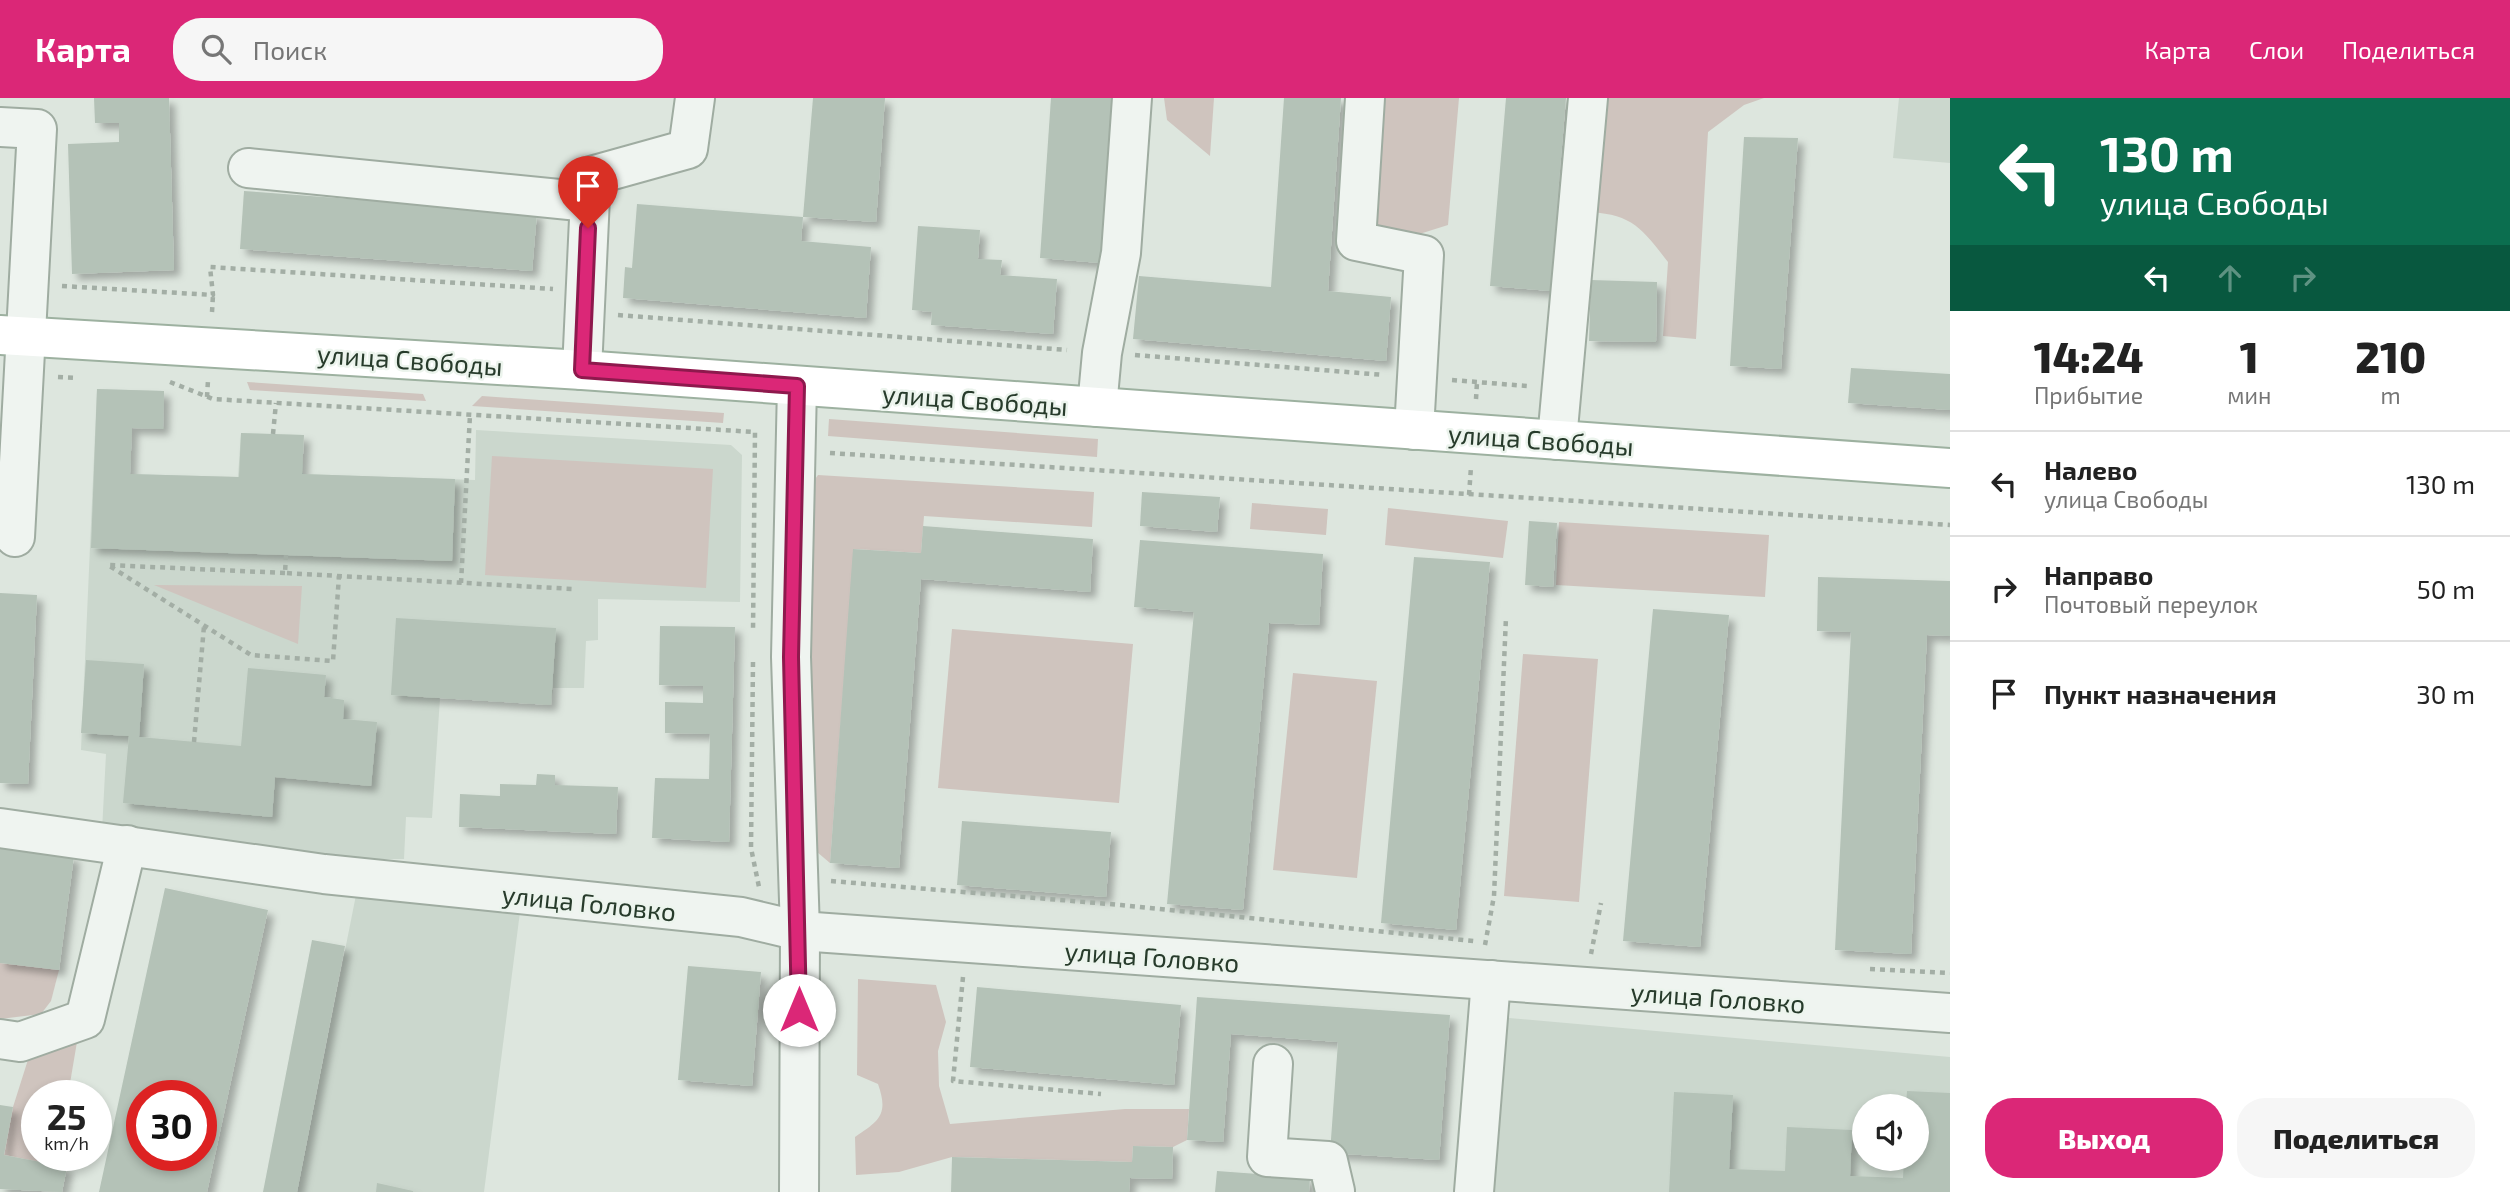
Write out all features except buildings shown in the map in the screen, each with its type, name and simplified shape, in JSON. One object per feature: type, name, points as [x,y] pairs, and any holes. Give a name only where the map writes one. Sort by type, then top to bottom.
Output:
[{"type":"main road","name":"улица Свободы","points":[[14,336],[582,370],[1950,468]]},
{"type":"street","points":[[582,370],[590,176],[688,149],[695,98]]},
{"type":"street","points":[[1097,407],[1102,353],[1121,253],[1132,98]]},
{"type":"street","points":[[1365,98],[1356,241],[1424,255],[1414,430]]},
{"type":"street","points":[[1558,440],[1588,98]]},
{"type":"street","points":[[0,127],[37,129],[30,273],[14,336],[25,376],[15,537]]},
{"type":"street","points":[[248,168],[589,201]]},
{"type":"street","points":[[797,386],[791,657],[798,878],[782,927],[799,1192]]},
{"type":"street","name":"улица Головко","points":[[0,828],[357,877],[741,917],[782,927],[1485,980],[1585,963],[1950,1013]]},
{"type":"street","points":[[0,1039],[20,1042],[85,1019],[127,845]]},
{"type":"street","points":[[1474,1192],[1485,980]]},
{"type":"street","points":[[1273,1064],[1267,1157],[1328,1161],[1335,1192],[1343,1192]]},
{"type":"path","points":[[30,273],[65,288],[213,295],[210,267],[558,290],[597,313],[1533,386],[1561,398]]},
{"type":"path","points":[[25,376],[90,379]]},
{"type":"path","points":[[156,382],[169,382],[213,399],[755,432],[823,453],[1950,525]]},
{"type":"path","points":[[273,434],[276,403]]},
{"type":"path","points":[[461,583],[470,415]]},
{"type":"path","points":[[753,640],[755,432]]},
{"type":"path","points":[[285,573],[286,555]]},
{"type":"path","points":[[339,576],[333,660],[251,655],[108,565],[285,573],[339,576],[461,583],[573,589]]},
{"type":"path","points":[[1485,980],[1486,942],[1494,896],[1506,617]]},
{"type":"path","points":[[194,742],[204,626]]},
{"type":"path","points":[[753,654],[751,848],[782,927]]},
{"type":"path","points":[[798,878],[1121,905],[1499,943]]},
{"type":"path","points":[[1585,963],[1601,903]]},
{"type":"path","points":[[1585,963],[1605,952]]},
{"type":"path","points":[[1858,968],[1950,973]]},
{"type":"path","points":[[963,972],[953,1081],[1101,1094]]},
{"type":"shaded area","points":[[1164,98],[1214,98],[1210,156],[1167,120]]},
{"type":"shaded area","points":[[1380,98],[1459,98],[1448,225],[1413,236],[1370,231]]},
{"type":"shaded area","points":[[1587,98],[1764,98],[1744,105],[1708,132],[1696,339],[1663,336],[1668,262],[1650,239],[1624,219],[1583,212]]},
{"type":"shaded area","points":[[1899,98],[1950,98],[1950,163],[1893,158]]},
{"type":"shaded area","points":[[247,382],[423,394],[426,401],[250,390]]},
{"type":"shaded area","points":[[97,389],[164,391],[163,429],[132,428],[130,474],[238,477],[241,433],[303,435],[303,474],[475,480],[476,430],[731,445],[742,455],[740,602],[598,599],[598,640],[586,641],[584,688],[553,688],[551,705],[440,698],[432,818],[406,817],[404,859],[355,859],[102,831],[106,754],[81,750]]},
{"type":"shaded area","points":[[482,396],[724,413],[723,423],[472,406]]},
{"type":"shaded area","points":[[829,419],[1098,439],[1097,457],[828,436]]},
{"type":"shaded area","points":[[492,456],[713,469],[706,588],[485,575]]},
{"type":"shaded area","points":[[818,475],[1094,492],[1092,527],[924,516],[921,553],[854,549],[830,863],[817,852],[804,695],[813,482]]},
{"type":"shaded area","points":[[1252,503],[1328,509],[1326,535],[1250,529]]},
{"type":"shaded area","points":[[1388,508],[1508,521],[1503,558],[1385,545]]},
{"type":"shaded area","points":[[1559,522],[1769,535],[1765,597],[1556,585]]},
{"type":"shaded area","points":[[154,585],[302,586],[298,644]]},
{"type":"shaded area","points":[[952,629],[1133,644],[1119,803],[938,788]]},
{"type":"shaded area","points":[[1523,654],[1598,659],[1579,902],[1504,896]]},
{"type":"shaded area","points":[[1293,673],[1377,681],[1357,878],[1273,870]]},
{"type":"shaded area","points":[[356,895],[520,912],[484,1192],[297,1192]]},
{"type":"shaded area","points":[[0,963],[59,970],[51,1001],[41,1014],[0,1019]]},
{"type":"shaded area","points":[[858,979],[936,985],[946,1022],[938,1051],[939,1086],[950,1124],[1125,1109],[1189,1109],[1187,1140],[1173,1147],[1133,1146],[1132,1162],[952,1157],[899,1172],[856,1175],[855,1137],[876,1121],[882,1110],[878,1084],[857,1075]]},
{"type":"shaded area","points":[[1498,1017],[1950,1057],[1950,1192],[1483,1192]]},
{"type":"shaded area","points":[[78,1036],[71,1080],[22,1080],[32,1047]]},
{"type":"shaded area","points":[[21,1082],[21,1158],[4,1155]]},
{"type":"route","points":[[588,228],[582,370],[797,386],[791,657],[800,931],[799,1010]]}]
